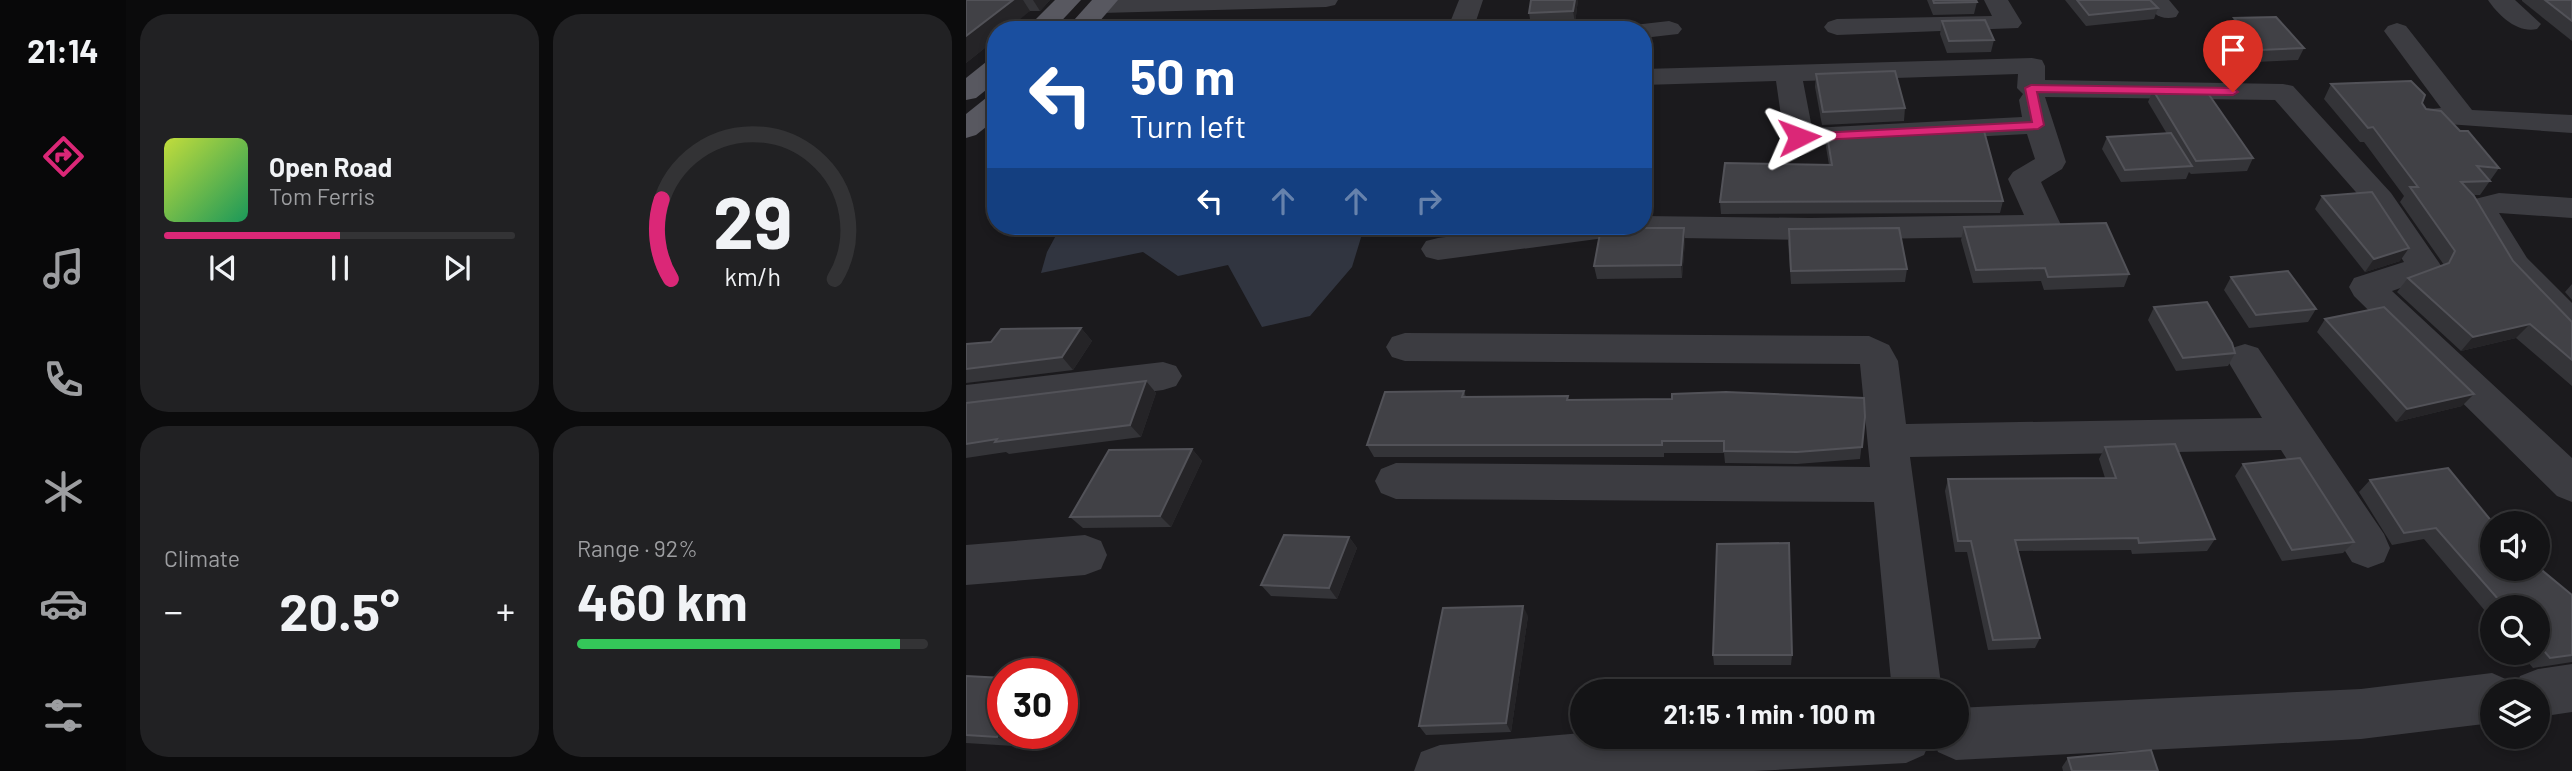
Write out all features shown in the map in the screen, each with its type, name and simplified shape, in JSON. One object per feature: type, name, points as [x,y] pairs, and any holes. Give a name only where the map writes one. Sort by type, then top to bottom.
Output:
[{"type":"main road","points":[[1047,21],[1069,0]]},
{"type":"main road","points":[[966,92],[987,75]]},
{"type":"main road","points":[[966,129],[987,112]]},
{"type":"street","points":[[1092,15],[1326,0]]},
{"type":"street","points":[[1463,21],[1471,0]]},
{"type":"street","points":[[1838,27],[2008,23],[1996,0]]},
{"type":"street","points":[[2500,0],[2528,24]]},
{"type":"street","points":[[1652,30],[1669,29]]},
{"type":"street","points":[[2397,31],[2463,118]]},
{"type":"street","points":[[1652,78],[2032,66],[2031,88],[2038,125],[2050,162],[2025,179],[2045,225],[1810,229],[1652,227]]},
{"type":"street","points":[[1788,73],[1799,137],[2038,125]]},
{"type":"street","points":[[2031,88],[2283,92],[2380,200],[2425,267],[2366,287],[2572,484]]},
{"type":"street","points":[[2429,116],[2572,124]]},
{"type":"street","points":[[2572,208],[2499,204],[2482,207],[2481,211],[2515,266],[2572,324]]},
{"type":"street","points":[[1438,248],[1541,235]]},
{"type":"street","points":[[1405,346],[1869,350],[1879,361],[1916,679]]},
{"type":"street","points":[[2245,358],[2292,435],[2368,548]]},
{"type":"street","points":[[966,400],[1163,376]]},
{"type":"street","points":[[1888,441],[2292,435]]},
{"type":"street","points":[[1396,481],[1893,485]]},
{"type":"street","points":[[966,565],[1085,555]]},
{"type":"street","points":[[2550,691],[2572,688]]},
{"type":"street","points":[[1969,733],[2361,715],[2480,700]]},
{"type":"street","points":[[1440,771],[1708,749]]},
{"type":"shaded area","points":[[1056,235],[1362,235],[1352,267],[1310,316],[1262,327],[1228,265],[1178,276],[1143,252],[1041,273],[1047,252]]},
{"type":"building","points":[[966,0],[1013,0],[966,36]]},
{"type":"building","points":[[1531,0],[1575,0],[1573,11],[1529,13]]},
{"type":"building","points":[[1933,0],[1976,0],[1977,2],[1934,3]]},
{"type":"building","points":[[2077,0],[2150,0],[2158,8],[2089,15]]},
{"type":"building","points":[[2545,0],[2572,0],[2572,21]]},
{"type":"building","points":[[2276,17],[2304,48],[2260,50],[2234,18]]},
{"type":"building","points":[[1985,20],[1994,40],[1949,41],[1942,21]]},
{"type":"building","points":[[1895,71],[1905,108],[1823,112],[1816,74]]},
{"type":"building","points":[[2411,81],[2425,95],[2422,103],[2426,109],[2441,111],[2460,131],[2468,131],[2499,168],[2477,166],[2490,181],[2461,182],[2474,196],[2513,261],[2572,322],[2572,360],[2530,324],[2473,337],[2408,278],[2449,263],[2455,251],[2410,187],[2418,187],[2373,127],[2368,128],[2331,84]]},
{"type":"building","points":[[2205,89],[2253,158],[2196,161],[2153,90]]},
{"type":"building","points":[[1984,131],[2003,201],[1720,202],[1725,163],[1832,165],[1827,135]]},
{"type":"building","points":[[2171,133],[2192,166],[2125,170],[2107,137]]},
{"type":"building","points":[[2372,192],[2409,248],[2374,259],[2322,196]]},
{"type":"building","points":[[2106,223],[2129,274],[2048,277],[2045,268],[1976,270],[1964,227]]},
{"type":"building","points":[[1652,228],[1684,228],[1681,265],[1594,266],[1600,235],[1652,235]]},
{"type":"building","points":[[1899,228],[1907,269],[1791,271],[1789,229]]},
{"type":"building","points":[[2288,271],[2316,309],[2256,315],[2231,277]]},
{"type":"building","points":[[2207,302],[2232,343],[2235,353],[2183,358],[2154,307]]},
{"type":"building","points":[[2384,307],[2474,394],[2407,409],[2325,319]]},
{"type":"building","points":[[1081,328],[1062,357],[966,369],[966,344],[991,342],[1001,329]]},
{"type":"building","points":[[1146,381],[1130,425],[966,444],[966,403]]},
{"type":"building","points":[[1464,391],[1462,397],[1568,396],[1567,400],[1672,399],[1672,394],[1726,392],[1864,398],[1862,447],[1797,452],[1724,451],[1724,441],[1662,441],[1662,445],[1367,445],[1385,392]]},
{"type":"building","points":[[2175,444],[2215,539],[2139,543],[2138,538],[2015,540],[2040,638],[1993,640],[1971,541],[1958,541],[1948,479],[2116,478],[2105,447]]},
{"type":"building","points":[[1192,449],[1160,516],[1070,517],[1109,450]]},
{"type":"building","points":[[2300,458],[2354,542],[2292,550],[2243,464]]},
{"type":"building","points":[[2448,468],[2483,511],[2480,511],[2480,578],[2436,528],[2404,533],[2370,480]]},
{"type":"building","points":[[1284,535],[1349,537],[1329,588],[1261,585]]},
{"type":"building","points":[[1789,543],[1792,655],[1713,655],[1717,544]]},
{"type":"building","points":[[2550,577],[2572,595],[2572,655],[2550,658],[2550,595],[2495,595],[2482,581],[2550,581]]},
{"type":"building","points":[[1523,606],[1506,723],[1419,726],[1443,608]]},
{"type":"building","points":[[966,676],[987,677],[987,736],[966,735]]},
{"type":"building","points":[[2151,750],[2158,771],[2072,771],[2068,758]]},
{"type":"route","points":[[1799,137],[2038,125],[2031,88],[2233,92]]}]
